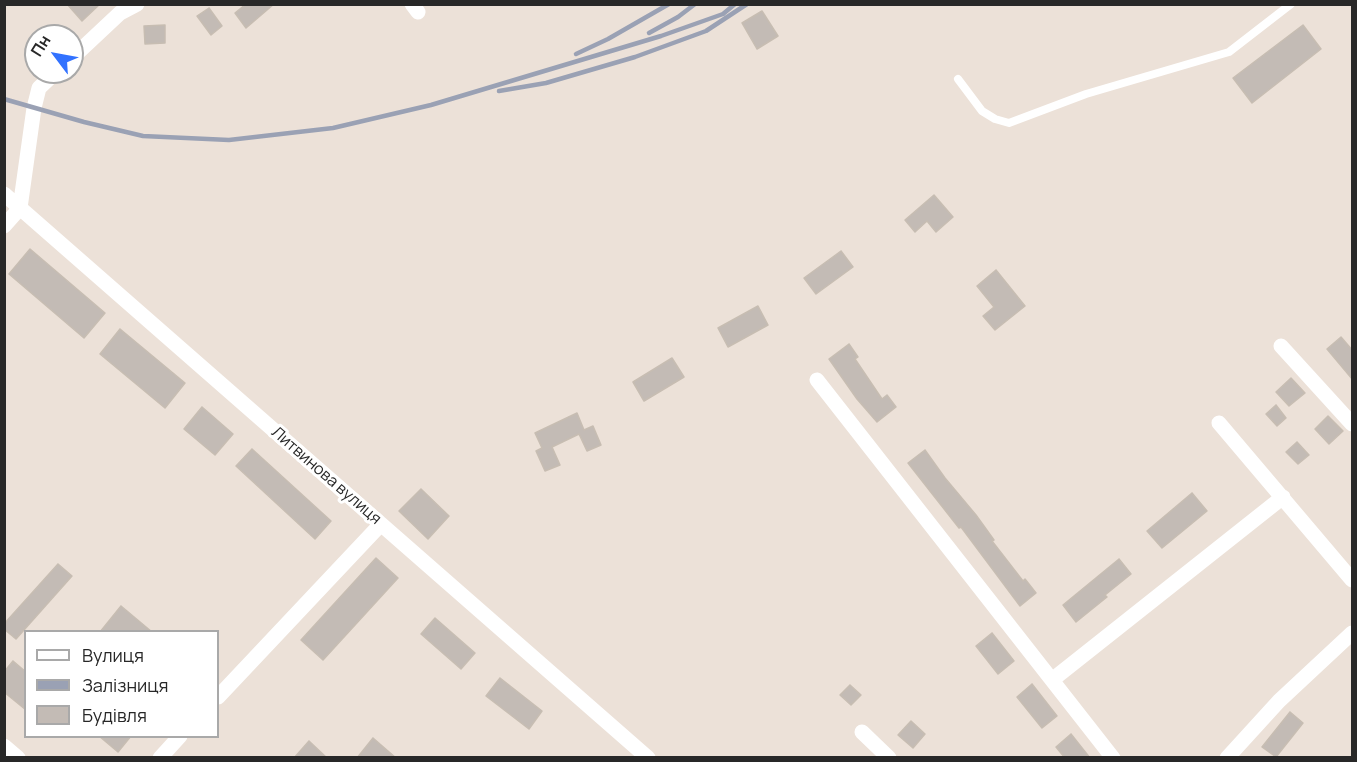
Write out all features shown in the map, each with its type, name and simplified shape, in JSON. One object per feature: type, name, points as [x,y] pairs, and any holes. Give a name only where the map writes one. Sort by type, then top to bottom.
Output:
[{"type":"street","points":[[84,45],[118,9],[137,4]]},
{"type":"street","points":[[4,226],[20,208],[34,108],[39,88],[43,84]]},
{"type":"street","name":"Литвинова вулиця","points":[[4,194],[648,758]]},
{"type":"street","points":[[1281,346],[1353,424]]},
{"type":"street","points":[[817,380],[1113,758]]},
{"type":"street","points":[[1220,423],[1353,580]]},
{"type":"street","points":[[1052,680],[1283,497]]},
{"type":"street","points":[[219,696],[381,524]]},
{"type":"street","points":[[1227,758],[1279,701],[1353,633]]},
{"type":"street","points":[[862,732],[889,758]]},
{"type":"street","points":[[160,758],[178,738]]},
{"type":"street","points":[[4,746],[18,758]]},
{"type":"lane","points":[[958,79],[982,111],[995,119],[1009,123],[1086,94],[1229,52],[1291,4]]},
{"type":"building","points":[[67,4],[100,4],[82,21]]},
{"type":"building","points":[[246,4],[274,4],[246,28],[235,13]]},
{"type":"building","points":[[209,8],[222,26],[211,35],[197,16]]},
{"type":"building","points":[[762,11],[778,36],[757,49],[742,23]]},
{"type":"building","points":[[165,25],[165,43],[145,44],[144,26]]},
{"type":"building","points":[[1303,25],[1321,49],[1252,103],[1233,78]]},
{"type":"building","points":[[934,195],[953,217],[936,232],[927,221],[915,232],[905,220]]},
{"type":"building","points":[[30,249],[105,313],[84,338],[9,274]]},
{"type":"building","points":[[841,251],[853,267],[816,294],[804,278]]},
{"type":"building","points":[[996,270],[1025,306],[995,330],[983,316],[994,307],[977,286]]},
{"type":"building","points":[[758,306],[768,325],[728,347],[718,328]]},
{"type":"building","points":[[120,329],[185,383],[165,408],[100,354]]},
{"type":"building","points":[[1341,337],[1353,351],[1353,380],[1327,349]]},
{"type":"building","points":[[849,344],[858,357],[855,359],[882,399],[887,395],[896,407],[877,422],[857,399],[829,359]]},
{"type":"building","points":[[672,358],[684,377],[644,401],[633,382]]},
{"type":"building","points":[[1291,378],[1305,393],[1289,406],[1276,392]]},
{"type":"building","points":[[1276,405],[1286,418],[1277,426],[1266,414]]},
{"type":"building","points":[[202,407],[233,434],[215,455],[184,429]]},
{"type":"building","points":[[577,413],[584,430],[593,426],[601,445],[587,451],[579,434],[552,447],[560,465],[545,471],[536,451],[542,448],[535,433]]},
{"type":"building","points":[[1328,416],[1343,431],[1329,444],[1315,429]]},
{"type":"building","points":[[1297,442],[1309,455],[1298,464],[1286,452]]},
{"type":"building","points":[[252,449],[331,521],[315,539],[236,466]]},
{"type":"building","points":[[925,450],[976,515],[994,540],[992,541],[1023,581],[1025,579],[1036,593],[1020,606],[961,527],[959,528],[908,463]]},
{"type":"building","points":[[421,489],[449,516],[428,539],[399,511]]},
{"type":"building","points":[[1192,493],[1207,511],[1162,548],[1147,531]]},
{"type":"building","points":[[376,558],[398,578],[323,660],[301,640]]},
{"type":"building","points":[[1119,559],[1131,574],[1076,622],[1063,605]]},
{"type":"building","points":[[58,564],[72,576],[16,639],[4,629],[4,624]]},
{"type":"building","points":[[121,606],[150,630],[102,630]]},
{"type":"building","points":[[435,618],[475,653],[461,669],[421,634]]},
{"type":"building","points":[[992,633],[1014,661],[998,674],[976,646]]},
{"type":"building","points":[[13,661],[24,670],[24,708],[4,692],[4,672]]},
{"type":"building","points":[[500,678],[542,711],[529,729],[486,696]]},
{"type":"building","points":[[1032,684],[1057,716],[1042,728],[1017,697]]},
{"type":"building","points":[[850,685],[861,695],[851,705],[840,695]]},
{"type":"building","points":[[1290,712],[1303,723],[1276,757],[1262,747]]},
{"type":"building","points":[[911,721],[925,734],[913,748],[898,735]]},
{"type":"building","points":[[1071,734],[1090,758],[1065,758],[1056,747]]},
{"type":"building","points":[[101,738],[129,738],[118,752]]},
{"type":"building","points":[[373,738],[396,758],[357,758]]},
{"type":"building","points":[[309,741],[327,758],[294,758]]},
{"type":"railway","points":[[576,54],[608,39],[669,4]]},
{"type":"railway","points":[[649,33],[678,17],[695,4]]},
{"type":"railway","points":[[4,99],[143,136],[229,140],[333,128],[431,105],[661,36],[723,14],[735,4]]},
{"type":"railway","points":[[499,91],[546,83],[635,57],[706,31],[747,4]]}]
